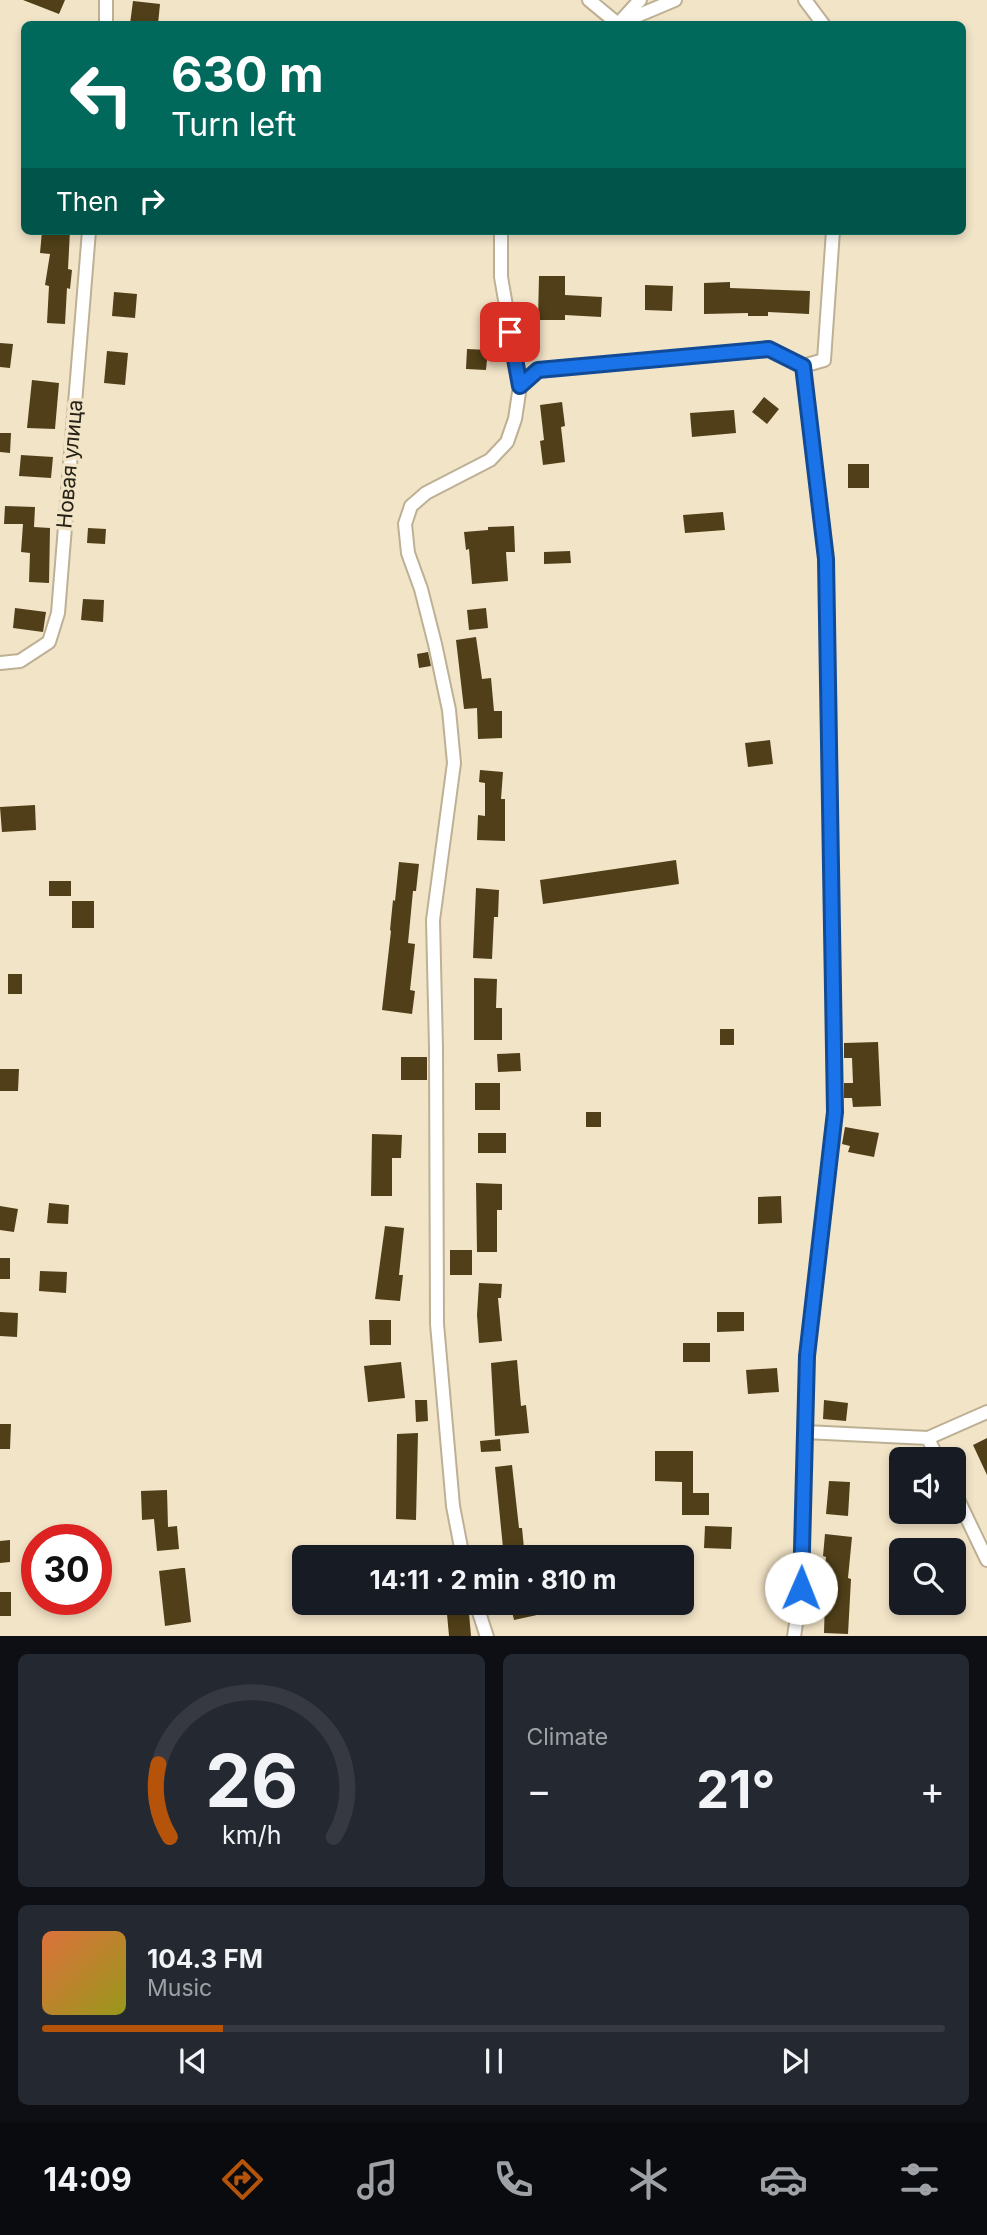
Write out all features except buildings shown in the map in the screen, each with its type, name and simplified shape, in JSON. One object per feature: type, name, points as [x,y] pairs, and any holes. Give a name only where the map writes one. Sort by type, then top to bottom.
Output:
[{"type":"street","points":[[106,0],[106,21]]},
{"type":"street","points":[[589,0],[614,21]]},
{"type":"street","points":[[621,21],[640,0]]},
{"type":"street","points":[[625,21],[675,0]]},
{"type":"street","points":[[805,0],[821,21]]},
{"type":"street","name":"Новая улица","points":[[0,663],[20,661],[49,642],[58,613],[89,235]]},
{"type":"street","points":[[460,1545],[453,1506],[437,1310],[433,920],[454,763],[449,710],[421,589],[408,554],[405,524],[411,506],[426,493],[491,460],[508,442],[520,386],[501,277],[501,235]]},
{"type":"street","points":[[520,386],[538,370],[769,349],[803,366],[824,360],[833,235]]},
{"type":"street","points":[[794,1636],[801,1588],[807,1356],[835,1112],[826,559],[803,366]]},
{"type":"street","points":[[805,1432],[928,1438],[987,1412]]},
{"type":"street","points":[[928,1438],[932,1447]]},
{"type":"street","points":[[966,1516],[987,1560]]},
{"type":"street","points":[[480,1615],[487,1636]]},
{"type":"route","points":[[510,332],[520,386],[538,370],[769,349],[803,366],[826,559],[835,1112],[807,1356],[801,1588]]}]
